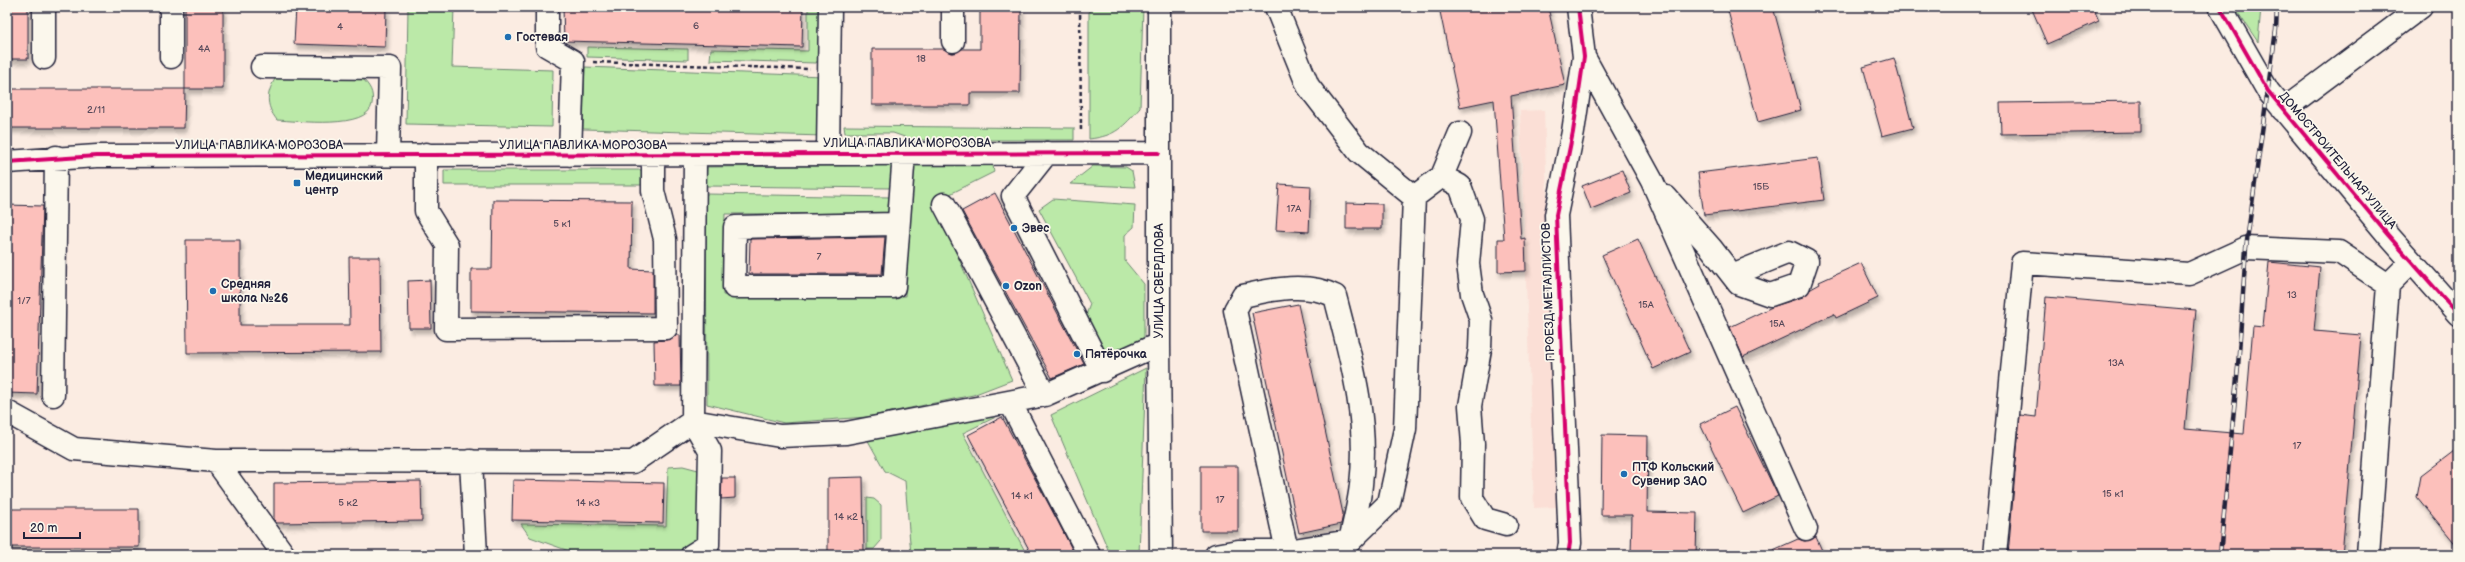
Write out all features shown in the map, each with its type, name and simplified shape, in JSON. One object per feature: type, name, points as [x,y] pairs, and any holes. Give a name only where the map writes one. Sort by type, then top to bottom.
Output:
[{"type":"street","points":[[44,7],[44,58]]},
{"type":"street","points":[[171,7],[171,57]]},
{"type":"street","points":[[547,7],[547,46],[573,61],[570,155]]},
{"type":"street","points":[[828,152],[830,7]]},
{"type":"street","points":[[953,7],[953,41]]},
{"type":"street","name":"УЛИЦА СВЕРДЛОВА","points":[[1159,7],[1159,344],[1162,555]]},
{"type":"street","points":[[1276,7],[1308,86],[1359,152],[1414,198]]},
{"type":"street","name":"ПРОЕЗД МЕТАЛЛИСТОВ","points":[[1568,555],[1570,543],[1556,214],[1573,132],[1584,57],[1578,7]]},
{"type":"street","name":"ДОМОСТРОИТЕЛЬНАЯ УЛИЦА","points":[[2220,7],[2268,91],[2411,262],[2458,314]]},
{"type":"street","points":[[2283,110],[2421,7]]},
{"type":"street","points":[[1584,57],[1652,181],[1806,529]]},
{"type":"street","points":[[262,67],[390,68],[388,154]]},
{"type":"street","points":[[1216,555],[1238,552],[1287,551],[1350,541],[1390,503],[1405,429],[1414,198],[1442,176],[1460,133]]},
{"type":"street","name":"УЛИЦА ПАВЛИКА МОРОЗОВА","points":[[7,162],[56,157],[388,154],[696,156],[828,152],[1082,154],[1159,153]]},
{"type":"street","points":[[897,224],[735,227],[734,287],[894,287],[897,224],[904,153]]},
{"type":"street","points":[[1047,153],[1013,196],[1102,371]]},
{"type":"street","points":[[426,154],[426,211],[447,245],[446,329],[666,328],[664,239],[653,192],[653,156]]},
{"type":"street","points":[[692,555],[708,546],[710,451],[694,421],[696,156]]},
{"type":"street","points":[[54,395],[56,157]]},
{"type":"street","points":[[1442,176],[1460,186],[1472,219],[1468,264],[1472,294],[1481,320],[1480,349],[1470,406],[1473,444],[1472,498],[1485,519],[1506,525]]},
{"type":"street","points":[[1652,181],[1732,275]]},
{"type":"street","points":[[944,204],[1044,395]]},
{"type":"street","points":[[1995,555],[2022,263],[2189,274],[2246,248],[2340,252],[2388,285]]},
{"type":"street","points":[[2368,555],[2388,285],[2411,262]]},
{"type":"street","points":[[1287,551],[1235,310],[1243,296],[1269,290],[1305,289],[1325,291],[1336,296],[1358,387],[1363,446],[1361,485],[1350,541]]},
{"type":"street","points":[[7,412],[74,449],[216,461],[633,462],[694,421],[780,436],[846,433],[1044,395],[1089,374],[1102,371],[1159,344]]},
{"type":"street","points":[[1010,402],[1089,555]]},
{"type":"street","points":[[216,461],[284,555]]},
{"type":"street","points":[[472,461],[476,555]]},
{"type":"path","points":[[1080,7],[1082,154]]},
{"type":"path","points":[[573,61],[816,69]]},
{"type":"shaded area","points":[[1544,110],[1557,507],[1534,508],[1520,111]]},
{"type":"green space","points":[[408,7],[454,7],[452,67],[553,70],[552,127],[406,124]]},
{"type":"green space","points":[[808,7],[823,7],[823,52],[816,63],[710,60],[711,49],[808,51]]},
{"type":"green space","points":[[1089,7],[1143,7],[1140,108],[1118,130],[1106,136],[1089,139]]},
{"type":"green space","points":[[2234,7],[2261,7],[2258,42]]},
{"type":"green space","points":[[587,47],[688,49],[688,60],[587,57]]},
{"type":"green space","points":[[585,67],[823,76],[823,136],[583,129]]},
{"type":"green space","points":[[277,76],[361,77],[371,89],[372,104],[368,112],[358,118],[345,121],[315,122],[277,120],[270,109],[268,98],[273,82]]},
{"type":"green space","points":[[844,126],[1074,128],[1074,140],[913,140],[893,133],[845,133]]},
{"type":"green space","points":[[894,165],[892,188],[706,186],[707,167]]},
{"type":"green space","points":[[913,165],[993,165],[994,172],[934,202],[1012,380],[973,395],[867,417],[784,423],[707,404],[706,194],[891,197],[889,213],[725,214],[723,295],[905,296],[908,200]]},
{"type":"green space","points":[[1093,166],[1126,167],[1132,171],[1135,187],[1070,184]]},
{"type":"green space","points":[[444,170],[644,170],[643,185],[444,185]]},
{"type":"green space","points":[[1053,199],[1135,205],[1134,227],[1125,235],[1125,261],[1144,284],[1144,344],[1121,357],[1101,351],[1084,321],[1090,304],[1039,209]]},
{"type":"green space","points":[[1146,368],[1139,555],[1112,555],[1110,554],[1051,415]]},
{"type":"green space","points":[[1000,415],[963,433],[1027,555],[911,555],[905,481],[885,471],[866,437]]},
{"type":"green space","points":[[683,466],[702,471],[700,541],[675,555],[626,552],[614,555],[580,555],[530,537],[521,524],[666,526],[668,467]]},
{"type":"green space","points":[[867,498],[874,499],[881,505],[881,541],[874,549],[867,549]]},
{"type":"building","points":[[7,7],[28,7],[28,59],[7,59]]},
{"type":"building","points":[[185,7],[223,7],[223,89],[185,89]]},
{"type":"building","points":[[296,7],[386,8],[385,47],[294,44]]},
{"type":"building","points":[[563,7],[803,7],[802,47],[564,41]]},
{"type":"building","points":[[980,7],[1021,7],[1020,93],[970,93],[970,105],[872,105],[872,49],[944,49],[953,53],[962,49],[980,49]]},
{"type":"building","points":[[1439,7],[1548,7],[1565,85],[1511,96],[1521,239],[1525,238],[1526,271],[1498,272],[1498,239],[1504,239],[1494,100],[1460,107]]},
{"type":"building","points":[[1743,7],[1773,7],[1801,110],[1758,122],[1728,11]]},
{"type":"building","points":[[2031,7],[2093,7],[2099,21],[2047,44]]},
{"type":"building","points":[[1894,58],[1913,128],[1882,136],[1863,67]]},
{"type":"building","points":[[7,89],[185,89],[184,128],[7,128]]},
{"type":"building","points":[[2141,101],[2141,132],[2001,134],[2000,103]]},
{"type":"building","points":[[1818,158],[1824,200],[1704,215],[1698,173]]},
{"type":"building","points":[[1622,170],[1631,193],[1591,209],[1582,186]]},
{"type":"building","points":[[1279,184],[1311,186],[1309,232],[1276,230]]},
{"type":"building","points":[[995,193],[1084,364],[1052,378],[962,211]]},
{"type":"building","points":[[493,200],[632,201],[631,269],[653,270],[653,313],[471,311],[471,269],[492,269]]},
{"type":"building","points":[[1346,203],[1382,204],[1382,229],[1346,229]]},
{"type":"building","points":[[7,205],[43,206],[37,394],[7,393]]},
{"type":"building","points":[[885,237],[882,274],[749,274],[750,239]]},
{"type":"building","points":[[1638,239],[1690,352],[1653,369],[1602,255]]},
{"type":"building","name":"Средняя школа №26","points":[[186,240],[240,240],[240,325],[350,325],[349,257],[380,257],[381,352],[187,353]]},
{"type":"building","points":[[2269,262],[2320,267],[2314,331],[2361,335],[2342,555],[2008,555],[2020,415],[2036,417],[2046,297],[2196,310],[2185,429],[2244,434],[2253,326],[2263,327]]},
{"type":"building","points":[[1861,263],[1878,298],[1836,318],[1834,314],[1743,357],[1730,327],[1772,307],[1803,297],[1811,289],[1820,284],[1819,282]]},
{"type":"building","points":[[430,280],[431,328],[409,328],[408,281]]},
{"type":"building","points":[[1298,304],[1343,514],[1341,524],[1299,533],[1252,313]]},
{"type":"building","points":[[676,335],[680,335],[681,386],[655,386],[654,341],[666,340]]},
{"type":"building","points":[[1735,407],[1778,496],[1743,513],[1700,424]]},
{"type":"building","points":[[1002,417],[1075,555],[1032,555],[968,435]]},
{"type":"building","name":"ПТФ Кольский Сувенир ЗАО","points":[[1602,435],[1648,436],[1647,512],[1697,513],[1696,555],[1631,555],[1632,515],[1601,515]]},
{"type":"building","points":[[2458,448],[2458,547],[2417,497],[2421,476]]},
{"type":"building","points":[[1201,466],[1238,466],[1238,531],[1201,531]]},
{"type":"building","points":[[863,477],[864,555],[828,555],[828,478]]},
{"type":"building","points":[[722,478],[735,478],[735,498],[721,499]]},
{"type":"building","points":[[513,480],[664,483],[663,523],[512,520]]},
{"type":"building","points":[[421,481],[422,521],[277,523],[274,520],[274,483]]},
{"type":"building","points":[[7,509],[139,509],[139,547],[7,547]]},
{"type":"building","points":[[1816,537],[1824,555],[1762,555],[1798,539],[1805,541]]},
{"type":"railway","points":[[2220,555],[2238,367],[2246,248],[2276,30],[2277,7]]},
{"type":"cycle path","points":[[1568,555],[1570,543],[1556,215],[1573,132],[1584,57],[1578,7]]},
{"type":"cycle path","points":[[2220,7],[2268,91],[2388,235],[2458,314]]},
{"type":"cycle path","points":[[7,162],[97,156],[1159,153]]},
{"type":"place","name":"Гостевая","points":[[508,37]]},
{"type":"place","name":"Медицинский центр","points":[[297,183]]},
{"type":"place","name":"Эвес","points":[[1014,228]]},
{"type":"place","name":"Ozon","points":[[1006,286]]},
{"type":"place","name":"Средняя школа №26","points":[[213,291]]},
{"type":"place","name":"Пятёрочка","points":[[1077,354]]},
{"type":"place","name":"ПТФ Кольский Сувенир ЗАО","points":[[1624,474]]}]
